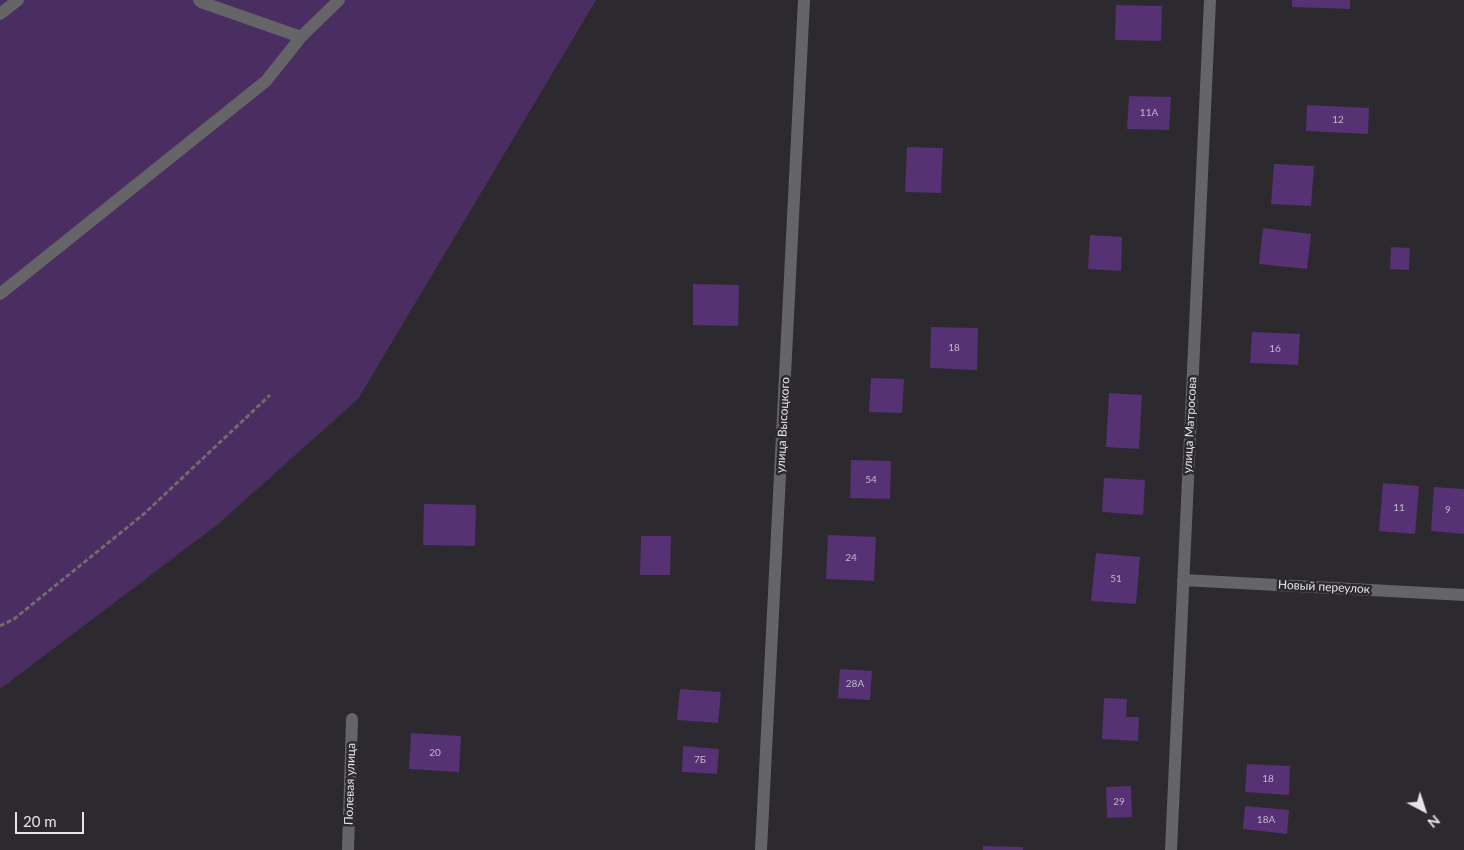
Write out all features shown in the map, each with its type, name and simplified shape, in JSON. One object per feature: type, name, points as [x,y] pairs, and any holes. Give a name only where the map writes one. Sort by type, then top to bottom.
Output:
[{"type":"street","points":[[0,14],[18,0]]},
{"type":"street","points":[[199,0],[301,37]]},
{"type":"street","points":[[0,294],[266,81],[301,37],[339,0]]},
{"type":"street","name":"улица Высоцкого","points":[[762,850],[804,0]]},
{"type":"street","name":"улица Матросова","points":[[1171,850],[1210,0]]},
{"type":"street","name":"Новый переулок","points":[[1183,580],[1464,595]]},
{"type":"street","name":"Полевая улица","points":[[348,850],[352,719]]},
{"type":"path","points":[[0,626],[14,619],[145,513],[270,395]]},
{"type":"shaded area","points":[[0,0],[596,0],[358,399],[217,525],[0,689]]},
{"type":"building","points":[[1292,0],[1350,0],[1350,9],[1292,7]]},
{"type":"building","points":[[1116,5],[1162,6],[1161,41],[1115,40]]},
{"type":"building","points":[[1129,96],[1171,97],[1169,130],[1127,129]]},
{"type":"building","points":[[1307,105],[1369,108],[1368,134],[1306,131]]},
{"type":"building","points":[[907,147],[943,148],[941,193],[905,192]]},
{"type":"building","points":[[1274,164],[1314,166],[1311,206],[1271,204]]},
{"type":"building","points":[[1263,228],[1311,234],[1307,269],[1259,264]]},
{"type":"building","points":[[1090,235],[1122,237],[1121,271],[1088,269]]},
{"type":"building","points":[[1391,247],[1410,248],[1409,270],[1390,269]]},
{"type":"building","points":[[693,284],[739,285],[738,326],[693,325]]},
{"type":"building","points":[[931,327],[978,328],[977,370],[930,368]]},
{"type":"building","points":[[1252,332],[1300,334],[1298,365],[1250,363]]},
{"type":"building","points":[[871,378],[904,379],[902,413],[869,412]]},
{"type":"building","points":[[1109,393],[1142,395],[1139,449],[1106,447]]},
{"type":"building","points":[[851,460],[891,461],[890,499],[850,498]]},
{"type":"building","points":[[1104,478],[1145,480],[1143,515],[1102,512]]},
{"type":"building","points":[[1383,483],[1419,486],[1415,534],[1379,531]]},
{"type":"building","points":[[1434,487],[1464,489],[1464,534],[1431,531]]},
{"type":"building","points":[[424,504],[476,505],[475,546],[423,545]]},
{"type":"building","points":[[828,535],[876,537],[874,581],[826,579]]},
{"type":"building","points":[[641,536],[671,536],[670,575],[640,575]]},
{"type":"building","points":[[1096,553],[1140,557],[1136,604],[1091,601]]},
{"type":"building","points":[[840,669],[872,671],[870,700],[838,698]]},
{"type":"building","points":[[680,689],[721,692],[718,723],[677,720]]},
{"type":"building","points":[[1104,698],[1127,699],[1126,717],[1139,717],[1138,741],[1102,739]]},
{"type":"building","points":[[411,733],[461,736],[459,772],[409,769]]},
{"type":"building","points":[[683,746],[719,749],[717,774],[682,772]]},
{"type":"building","points":[[1247,764],[1290,766],[1289,795],[1245,792]]},
{"type":"building","points":[[1131,786],[1132,817],[1107,818],[1106,787]]},
{"type":"building","points":[[1245,806],[1289,810],[1287,834],[1243,829]]},
{"type":"building","points":[[983,846],[1023,847],[1023,850],[983,850]]}]
